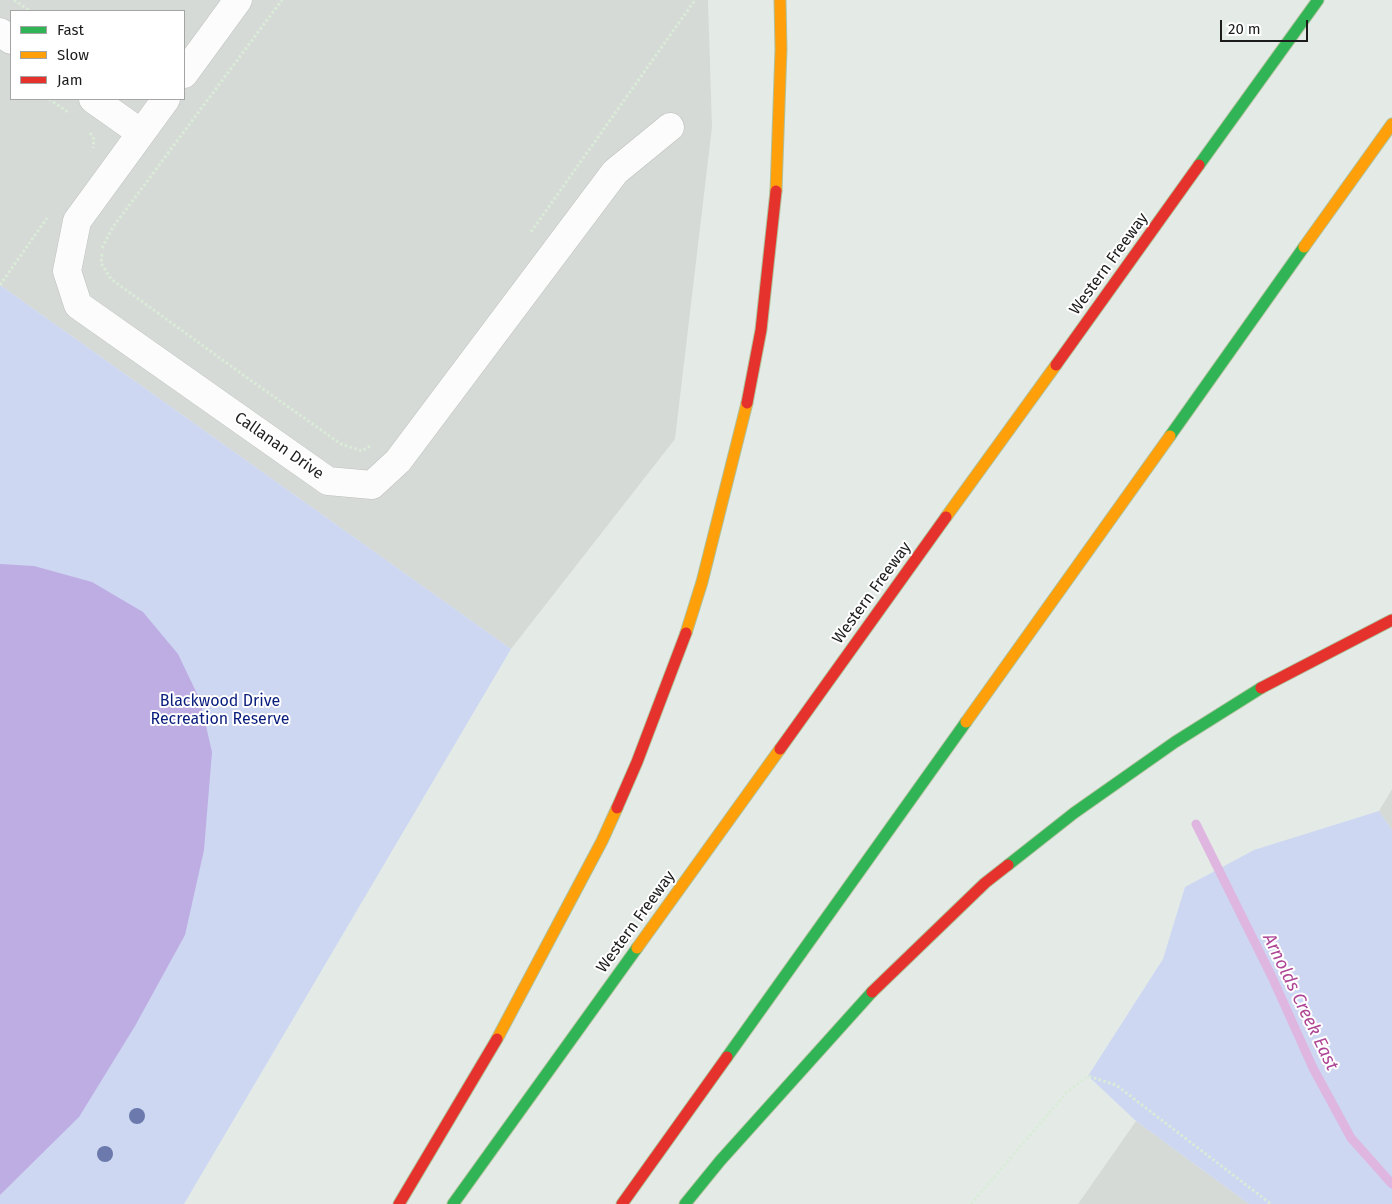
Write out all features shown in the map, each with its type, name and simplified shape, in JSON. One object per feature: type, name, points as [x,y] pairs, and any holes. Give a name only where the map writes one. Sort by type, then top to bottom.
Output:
[{"type":"highway","points":[[399,1204],[515,1008],[602,841],[637,762],[677,660],[702,582],[744,418],[761,330],[776,178],[781,49],[780,0]]},
{"type":"highway","name":"Western Freeway","points":[[453,1204],[1318,0]]},
{"type":"highway","points":[[622,1204],[1392,124]]},
{"type":"highway","points":[[685,1204],[726,1153],[883,980],[985,883],[1074,813],[1176,742],[1257,690],[1392,620]]},
{"type":"street","points":[[185,73],[238,0]]},
{"type":"street","points":[[94,100],[141,133]]},
{"type":"street","name":"Callanan Drive","points":[[165,100],[78,221],[67,271],[78,305],[328,481],[372,485],[398,461],[615,172],[670,127]]},
{"type":"path","points":[[14,0],[29,10]]},
{"type":"path","points":[[282,0],[113,227],[102,249],[101,263],[111,279],[342,444],[362,451],[376,442]]},
{"type":"path","points":[[530,233],[695,0]]},
{"type":"path","points":[[50,100],[70,114]]},
{"type":"path","points":[[89,132],[94,139],[92,149]]},
{"type":"path","points":[[0,284],[50,214]]},
{"type":"path","points":[[971,1204],[1067,1092],[1088,1076],[1116,1085],[1271,1204]]},
{"type":"shaded area","points":[[0,0],[708,0],[712,127],[675,439],[511,649],[0,285]]},
{"type":"shaded area","points":[[0,564],[34,566],[92,582],[143,612],[178,654],[200,700],[212,752],[204,850],[185,935],[135,1026],[79,1117],[0,1195]]},
{"type":"shaded area","points":[[1392,789],[1392,830],[1379,811]]},
{"type":"shaded area","points":[[1136,1121],[1249,1204],[1078,1204]]},
{"type":"green space","name":"Blackwood Drive Recreation Reserve","points":[[0,285],[511,649],[184,1204],[0,1204]]},
{"type":"green space","points":[[1379,811],[1392,830],[1392,1204],[1249,1204],[1136,1121],[1088,1076],[1163,959],[1185,887],[1254,850]]},
{"type":"waterway","name":"Arnolds Creek East","points":[[1196,824],[1272,977],[1313,1068],[1351,1138],[1392,1184]]},
{"type":"traffic: fast","points":[[1199,165],[1318,0]]},
{"type":"traffic: fast","points":[[1170,436],[1304,247]]},
{"type":"traffic: fast","points":[[1008,865],[1074,813],[1175,742],[1261,688]]},
{"type":"traffic: fast","points":[[727,1057],[966,722]]},
{"type":"traffic: fast","points":[[453,1204],[637,948]]},
{"type":"traffic: fast","points":[[685,1204],[720,1161],[872,992]]},
{"type":"traffic: slow","points":[[776,191],[781,49],[780,0]]},
{"type":"traffic: slow","points":[[1304,247],[1392,124]]},
{"type":"traffic: slow","points":[[946,517],[1056,365]]},
{"type":"traffic: slow","points":[[686,633],[702,582],[747,403]]},
{"type":"traffic: slow","points":[[966,722],[1170,436]]},
{"type":"traffic: slow","points":[[637,948],[780,749]]},
{"type":"traffic: slow","points":[[497,1039],[602,841],[617,808]]},
{"type":"traffic: jam","points":[[1056,365],[1199,165]]},
{"type":"traffic: jam","points":[[747,403],[761,330],[776,191]]},
{"type":"traffic: jam","points":[[780,749],[946,517]]},
{"type":"traffic: jam","points":[[1261,688],[1392,620]]},
{"type":"traffic: jam","points":[[617,808],[637,762],[686,633]]},
{"type":"traffic: jam","points":[[872,992],[985,883],[1008,865]]},
{"type":"traffic: jam","points":[[399,1204],[497,1039]]},
{"type":"traffic: jam","points":[[622,1204],[727,1057]]}]
